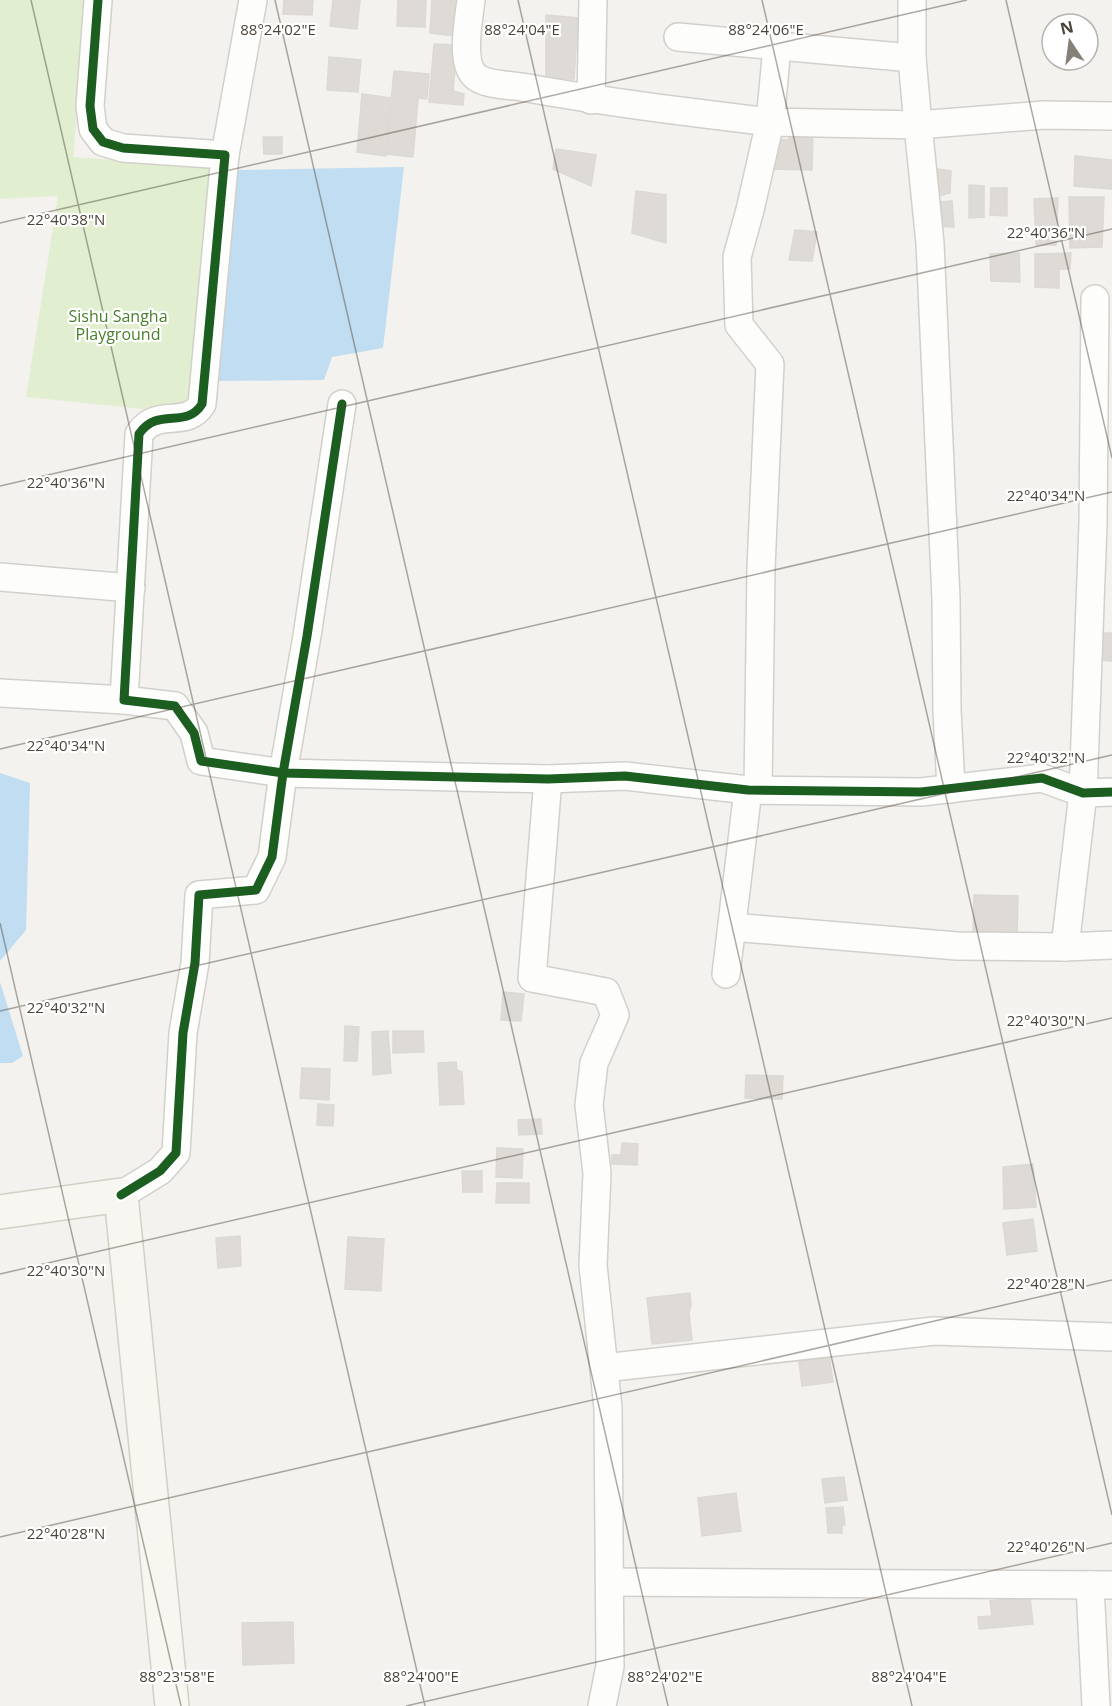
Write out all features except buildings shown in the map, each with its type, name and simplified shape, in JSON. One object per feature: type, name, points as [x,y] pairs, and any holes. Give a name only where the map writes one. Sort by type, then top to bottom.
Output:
[{"type":"street","points":[[98,0],[90,106],[93,129],[103,142],[123,148],[225,155]]},
{"type":"street","points":[[124,700],[139,434],[146,424],[193,414],[202,404],[225,155],[253,0]]},
{"type":"street","points":[[471,0],[466,48],[468,63],[473,74],[482,82],[591,100],[770,122],[918,124],[1044,115],[1112,116]]},
{"type":"street","points":[[591,100],[593,0]]},
{"type":"street","points":[[912,0],[912,58],[930,243],[946,599],[947,710],[951,789]]},
{"type":"street","points":[[678,37],[912,58]]},
{"type":"street","points":[[726,974],[753,790],[770,364],[739,325],[737,257],[770,122],[777,47]]},
{"type":"street","points":[[1065,947],[1083,793],[1093,524],[1095,299]]},
{"type":"street","points":[[0,1212],[122,1195],[160,1171],[176,1153],[183,1033],[195,963],[199,895],[256,890],[272,857],[283,773],[307,636],[342,404]]},
{"type":"street","points":[[0,577],[131,588]]},
{"type":"street","points":[[0,693],[124,700],[176,706],[194,734],[201,761],[283,773],[548,779],[625,776],[753,790],[921,792],[1042,778],[1083,793],[1112,792]]},
{"type":"street","points":[[548,779],[532,978],[606,992],[615,1015],[594,1063],[589,1105],[597,1173],[593,1264],[608,1408],[610,1666],[602,1706]]},
{"type":"street","points":[[732,927],[957,946],[1112,945]]},
{"type":"street","points":[[122,1195],[172,1706]]},
{"type":"street","points":[[604,1368],[934,1331],[1112,1337]]},
{"type":"street","points":[[610,1582],[1101,1585],[1096,1706]]},
{"type":"green space","name":"Sishu Sangha Playground","points":[[0,0],[87,0],[73,157],[214,167],[191,414],[26,397],[58,196],[0,199]]},
{"type":"water","points":[[404,167],[383,348],[332,357],[324,380],[215,381],[238,170]]},
{"type":"water","points":[[0,773],[30,783],[26,930],[0,961]]},
{"type":"water","points":[[0,982],[23,1056],[12,1063],[0,1063]]},
{"type":"cycle path","points":[[98,0],[90,106],[93,129],[103,142],[123,148],[225,155],[202,404],[188,416],[155,421],[139,434],[124,700],[175,706],[194,733],[201,761],[283,773],[272,857],[256,890],[199,895],[195,963],[183,1033],[176,1153],[160,1171],[121,1195]]},
{"type":"cycle path","points":[[342,404],[307,636],[283,773],[548,779],[625,776],[748,790],[921,792],[1042,778],[1083,793],[1112,792]]}]
